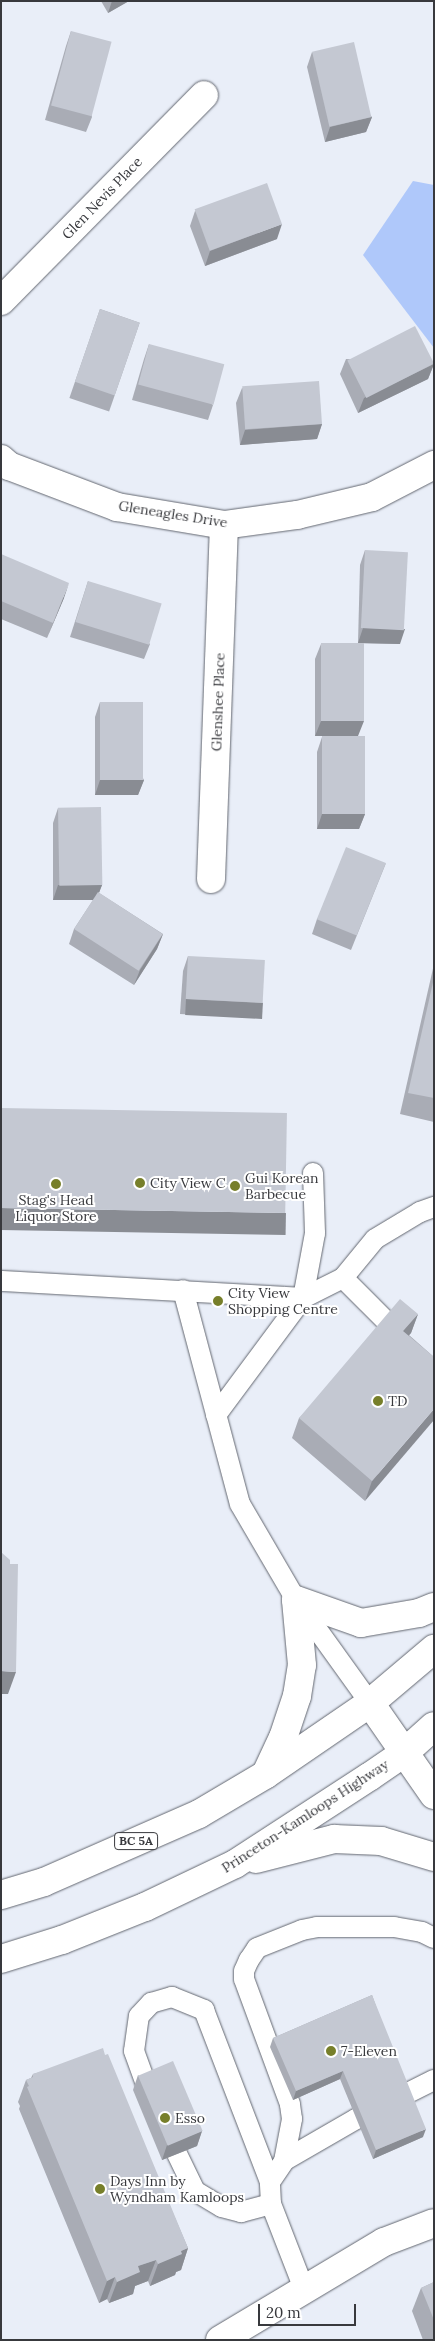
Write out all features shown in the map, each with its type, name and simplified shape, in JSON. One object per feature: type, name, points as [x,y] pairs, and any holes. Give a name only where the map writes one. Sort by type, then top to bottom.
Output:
[{"type":"main road","name":"Glen Nevis Place","points":[[1,301],[204,95]]},
{"type":"main road","name":"Gleneagles Drive","points":[[1,459],[9,466],[116,507],[224,525],[297,515],[372,497],[434,465]]},
{"type":"main road","name":"Glenshee Place","points":[[211,879],[224,525]]},
{"type":"main road","points":[[265,1775],[283,1738],[297,1696],[302,1665],[296,1600],[361,1623],[419,1613],[434,1607]]},
{"type":"main road","name":"BC 5A","points":[[1,1895],[44,1882],[199,1814],[265,1775],[370,1703],[434,1649]]},
{"type":"main road","points":[[370,1703],[434,1795]]},
{"type":"main road","name":"Princeton-Kamloops Highway","points":[[1,1959],[62,1940],[145,1907],[235,1864],[404,1753],[434,1726]]},
{"type":"main road","points":[[235,1864],[334,1839],[381,1841],[434,1857]]},
{"type":"main road","points":[[220,2340],[384,2242],[434,2223]]},
{"type":"lane","points":[[216,1415],[303,1298],[315,1233],[313,1172]]},
{"type":"lane","points":[[1,1281],[303,1298],[343,1278],[375,1239],[420,1212],[434,1207]]},
{"type":"lane","points":[[343,1278],[388,1324]]},
{"type":"lane","points":[[183,1290],[240,1504],[296,1600],[370,1703]]},
{"type":"lane","points":[[270,2182],[284,2161],[292,2119],[290,2104],[244,1979],[244,1972],[249,1960],[257,1948],[302,1930],[317,1927],[394,1928],[422,1932],[434,1938]]},
{"type":"lane","points":[[271,2204],[241,2212],[222,2207],[194,2191],[145,2085],[134,2051],[139,2016],[151,2003],[172,1997],[204,2010],[270,2182],[271,2204],[304,2289]]},
{"type":"lane","points":[[284,2161],[356,2120],[434,2080]]},
{"type":"shaded area","points":[[413,181],[434,185],[434,348],[363,255]]},
{"type":"building","points":[[71,31],[112,42],[92,116],[51,105]]},
{"type":"building","points":[[354,42],[371,117],[329,127],[312,52]]},
{"type":"building","points":[[267,183],[282,224],[210,251],[195,209]]},
{"type":"building","points":[[100,309],[140,323],[115,395],[75,382]]},
{"type":"building","points":[[415,326],[434,363],[366,398],[347,361]]},
{"type":"building","points":[[149,344],[224,364],[213,405],[138,385]]},
{"type":"building","points":[[319,381],[322,424],[245,429],[242,386]]},
{"type":"building","points":[[365,550],[408,552],[404,630],[361,628]]},
{"type":"building","points":[[1,554],[69,583],[53,623],[1,601]]},
{"type":"building","points":[[88,581],[162,604],[149,645],[75,622]]},
{"type":"building","points":[[321,643],[364,643],[364,721],[321,721]]},
{"type":"building","points":[[100,702],[143,702],[143,780],[100,780]]},
{"type":"building","points":[[322,736],[365,736],[365,814],[322,814]]},
{"type":"building","points":[[101,807],[102,885],[59,886],[58,808]]},
{"type":"building","points":[[346,847],[386,863],[357,935],[317,919]]},
{"type":"building","points":[[98,892],[163,934],[139,971],[74,929]]},
{"type":"building","points":[[188,956],[265,960],[263,1003],[186,999]]},
{"type":"building","points":[[434,978],[434,1098],[408,1093]]},
{"type":"building","name":"City View C","points":[[1,1108],[287,1113],[285,1213],[1,1208]]},
{"type":"building","name":"TD","points":[[400,1299],[418,1314],[403,1331],[434,1357],[434,1409],[372,1481],[299,1418]]},
{"type":"building","points":[[1,1552],[10,1560],[10,1564],[18,1564],[16,1672],[1,1671]]},
{"type":"building","points":[[372,1995],[426,2129],[376,2150],[343,2071],[296,2091],[273,2038]]},
{"type":"building","name":"Days Inn by Wyndham Kamloops","points":[[103,2048],[105,2055],[108,2054],[188,2248],[181,2251],[182,2254],[158,2264],[156,2260],[138,2266],[140,2272],[117,2282],[115,2277],[107,2281],[27,2087],[29,2086],[26,2080],[33,2077],[33,2074]]},
{"type":"building","points":[[173,2061],[203,2131],[168,2146],[138,2076]]},
{"type":"building","points":[[434,2282],[434,2320],[421,2288]]},
{"type":"place","name":"City View C","points":[[140,1183]]},
{"type":"place","name":"Stag's Head Liquor Store","points":[[56,1184]]},
{"type":"place","name":"Gui Korean Barbecue","points":[[235,1186]]},
{"type":"place","name":"City View Shopping Centre","points":[[218,1301]]},
{"type":"place","name":"TD","points":[[378,1401]]},
{"type":"place","name":"7-Eleven","points":[[331,2051]]},
{"type":"place","name":"Esso","points":[[165,2118]]},
{"type":"place","name":"Days Inn by Wyndham Kamloops","points":[[100,2189]]}]
